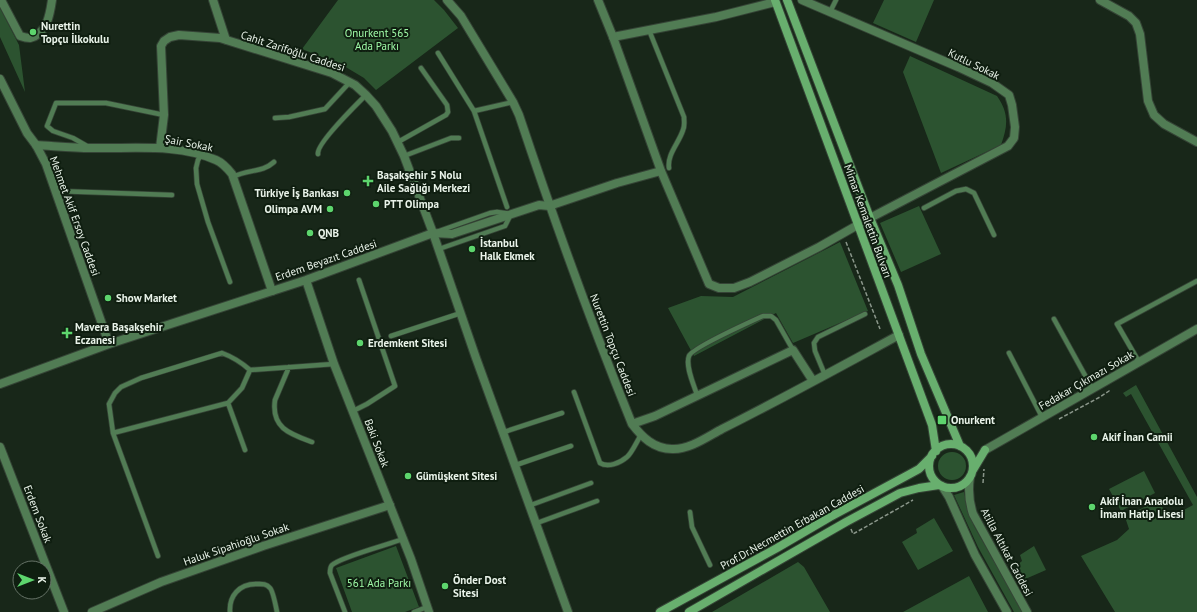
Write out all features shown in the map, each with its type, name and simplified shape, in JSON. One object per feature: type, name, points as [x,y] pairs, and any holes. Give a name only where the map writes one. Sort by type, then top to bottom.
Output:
[{"type":"main road","name":"Mimar Kemalettin Bulvarı","points":[[787,0],[870,218],[898,284],[921,354],[962,448]]},
{"type":"main road","name":"Mimar Kemalettin Bulvarı","points":[[775,1],[932,425],[934,454]]},
{"type":"main road","points":[[955,445],[962,448],[985,450],[972,474],[962,485],[958,487],[952,488],[940,486],[932,476],[930,463],[934,454],[941,447],[955,445]]},
{"type":"main road","points":[[962,448],[971,457],[973,464],[972,474]]},
{"type":"main road","name":"Prof.Dr.Necmettin Erbakan Caddesi","points":[[660,612],[908,475],[919,468],[934,454]]},
{"type":"main road","name":"Prof.Dr.Necmettin Erbakan Caddesi","points":[[689,612],[846,522],[900,493],[919,488],[940,486]]},
{"type":"street","points":[[1,0],[20,36],[30,38],[46,26],[50,16],[52,0]]},
{"type":"street","points":[[214,0],[226,40]]},
{"type":"street","name":"Nurettin Topçu Caddesi","points":[[448,0],[461,16],[513,102],[519,115],[549,206],[598,341],[632,424],[649,442],[661,448],[672,449],[685,447],[737,422],[899,335]]},
{"type":"street","name":"Kutlu Sokak","points":[[598,0],[709,284],[719,288],[734,288],[750,282],[819,247],[870,218],[1008,146],[1014,138],[1015,128],[1012,105],[1009,96],[992,84],[958,67],[830,12],[812,2],[802,0]]},
{"type":"street","points":[[1100,0],[1129,16],[1136,23],[1140,34],[1148,101],[1154,115],[1164,124],[1197,142]]},
{"type":"street","points":[[613,37],[716,17],[775,1]]},
{"type":"street","name":"Cahit Zarifoğlu Caddesi","points":[[160,148],[164,115],[161,46],[164,41],[170,37],[179,35],[220,38],[332,73],[350,82],[366,95],[376,106],[392,131],[404,156],[439,249],[568,612]]},
{"type":"street","name":"Mehmet Akif Ersoy Caddesi","points":[[0,79],[27,133],[36,145],[46,164],[109,344]]},
{"type":"street","name":"Şair Sokak","points":[[36,145],[89,148],[160,148],[182,151],[217,160],[226,166],[233,177],[272,291]]},
{"type":"street","name":"Erdem Beyazıt Caddesi","points":[[0,384],[109,344],[306,280],[433,233],[452,234],[509,211],[539,205],[549,206],[617,183],[665,170]]},
{"type":"street","name":"Baki Sokak","points":[[306,280],[334,364],[403,540],[412,559],[428,610]]},
{"type":"street","name":"Fedakar Çıkmazı Sokak","points":[[985,450],[1197,329]]},
{"type":"street","points":[[632,424],[655,416],[793,350],[813,381]]},
{"type":"street","name":"Erdem Sokak","points":[[0,446],[64,612]]},
{"type":"street","name":"Atilla Altıkat Caddesi","points":[[972,474],[969,500],[973,514],[1027,612]]},
{"type":"street","points":[[940,486],[948,497],[975,555],[1007,612]]},
{"type":"street","name":"Haluk Sipahioğlu Sokak","points":[[92,612],[161,582],[263,546],[390,506]]},
{"type":"lane","points":[[830,12],[836,0]]},
{"type":"lane","points":[[649,30],[684,118],[684,128],[670,156],[665,170]]},
{"type":"lane","points":[[438,53],[474,111],[509,211],[505,226],[439,249]]},
{"type":"lane","points":[[398,142],[446,115],[448,112],[447,105],[421,68]]},
{"type":"lane","points":[[275,118],[289,117],[325,109],[350,82]]},
{"type":"lane","points":[[318,154],[317,150],[326,137],[366,95]]},
{"type":"lane","points":[[89,148],[73,138],[53,131],[47,126],[56,103],[106,102],[164,115]]},
{"type":"lane","points":[[474,111],[513,102]]},
{"type":"lane","points":[[404,156],[451,138],[459,138]]},
{"type":"lane","points":[[201,155],[196,168],[197,184],[208,222],[230,282]]},
{"type":"lane","points":[[233,177],[247,171],[265,169],[274,162]]},
{"type":"lane","points":[[924,208],[956,191],[966,188],[974,193],[994,235]]},
{"type":"lane","points":[[56,191],[172,195]]},
{"type":"lane","points":[[353,411],[368,404],[395,386],[359,280]]},
{"type":"lane","points":[[1139,362],[1117,324],[1197,281]]},
{"type":"lane","points":[[391,336],[461,313]]},
{"type":"lane","points":[[825,375],[815,351],[814,343],[818,337],[865,314]]},
{"type":"lane","points":[[697,395],[689,372],[688,357],[690,354],[700,347],[763,316],[771,316],[776,320],[793,350]]},
{"type":"lane","points":[[1054,319],[1092,388]]},
{"type":"lane","points":[[158,556],[113,433],[109,404],[115,393],[121,387],[141,378],[222,353],[241,362],[250,370],[334,364]]},
{"type":"lane","points":[[1009,353],[1042,417]]},
{"type":"lane","points":[[289,367],[275,400],[274,406],[276,417],[286,431],[312,442]]},
{"type":"lane","points":[[113,433],[228,403],[242,388],[250,370]]},
{"type":"lane","points":[[574,392],[600,463],[611,465],[627,457],[641,435]]},
{"type":"lane","points":[[228,403],[245,450]]},
{"type":"lane","points":[[504,432],[562,413]]},
{"type":"lane","points":[[516,465],[571,446]]},
{"type":"lane","points":[[530,504],[591,483]]},
{"type":"lane","points":[[537,523],[597,501]]},
{"type":"lane","points":[[690,512],[692,527],[710,564]]},
{"type":"lane","points":[[345,612],[330,573],[330,568],[332,565],[346,558],[403,540]]},
{"type":"lane","points":[[230,612],[230,602],[237,590],[247,584],[262,584],[269,587],[277,612]]},
{"type":"lane","points":[[414,612],[428,610]]},
{"type":"path","points":[[842,233],[880,329]]},
{"type":"path","points":[[1056,420],[1100,397]]},
{"type":"path","points":[[846,522],[853,534],[914,500]]},
{"type":"green space","name":"Onurkent 565 Ada Parkı","points":[[338,0],[434,0],[458,28],[376,90],[364,78],[344,66],[302,49]]},
{"type":"green space","points":[[884,0],[934,0],[916,42],[873,23]]},
{"type":"green space","points":[[0,8],[19,45],[25,92],[0,37]]},
{"type":"green space","points":[[910,56],[997,96],[1004,108],[1006,120],[1005,132],[1001,145],[941,173],[903,72]]},
{"type":"green space","points":[[919,206],[941,254],[901,272],[880,223]]},
{"type":"green space","points":[[840,242],[868,311],[793,343],[776,313],[694,356],[668,308],[701,296],[733,297]]},
{"type":"green space","points":[[1136,385],[1197,497],[1197,612],[1115,612],[1081,556],[1117,540],[1129,529],[1125,517],[1158,500],[1169,518],[1193,505],[1131,394],[1126,397],[1123,393]]},
{"type":"green space","points":[[952,452],[962,456],[966,466],[962,476],[952,480],[942,476],[938,466],[942,456]]},
{"type":"green space","points":[[1144,471],[1155,493],[1121,511],[1109,489]]},
{"type":"green space","points":[[964,492],[974,526],[1023,612],[1014,612],[978,547],[954,495]]},
{"type":"green space","points":[[934,518],[953,551],[918,570],[902,542],[917,533],[916,529]]},
{"type":"green space","name":"561 Ada Parkı","points":[[396,546],[419,607],[405,612],[352,612],[336,568]]},
{"type":"green space","points":[[1034,546],[1046,570],[1023,580],[1016,566],[1022,561],[1020,555]]},
{"type":"green space","points":[[798,562],[804,567],[830,612],[712,612]]},
{"type":"green space","points":[[969,576],[988,612],[903,612]]},
{"type":"place","name":"Nurettin Topçu İlkokulu","points":[[33,32]]},
{"type":"place","name":"Başakşehir 5 Nolu Aile Sağlığı Merkezi","points":[[368,181]]},
{"type":"place","name":"Türkiye İş Bankası","points":[[347,193]]},
{"type":"place","name":"PTT Olimpa","points":[[376,204]]},
{"type":"place","name":"Olimpa AVM","points":[[330,209]]},
{"type":"place","name":"QNB","points":[[310,233]]},
{"type":"place","name":"İstanbul Halk Ekmek","points":[[472,249]]},
{"type":"place","name":"Show Market","points":[[108,298]]},
{"type":"place","name":"Mavera Başakşehir Eczanesi","points":[[67,333]]},
{"type":"place","name":"Erdemkent Sitesi","points":[[360,343]]},
{"type":"place","name":"Onurkent","points":[[942,420]]},
{"type":"place","name":"Akif İnan Camii","points":[[1094,437]]},
{"type":"place","name":"Gümüşkent Sitesi","points":[[408,476]]},
{"type":"place","name":"Akif İnan Anadolu İmam Hatip Lisesi","points":[[1092,507]]},
{"type":"place","name":"Önder Dost Sitesi","points":[[445,586]]}]
